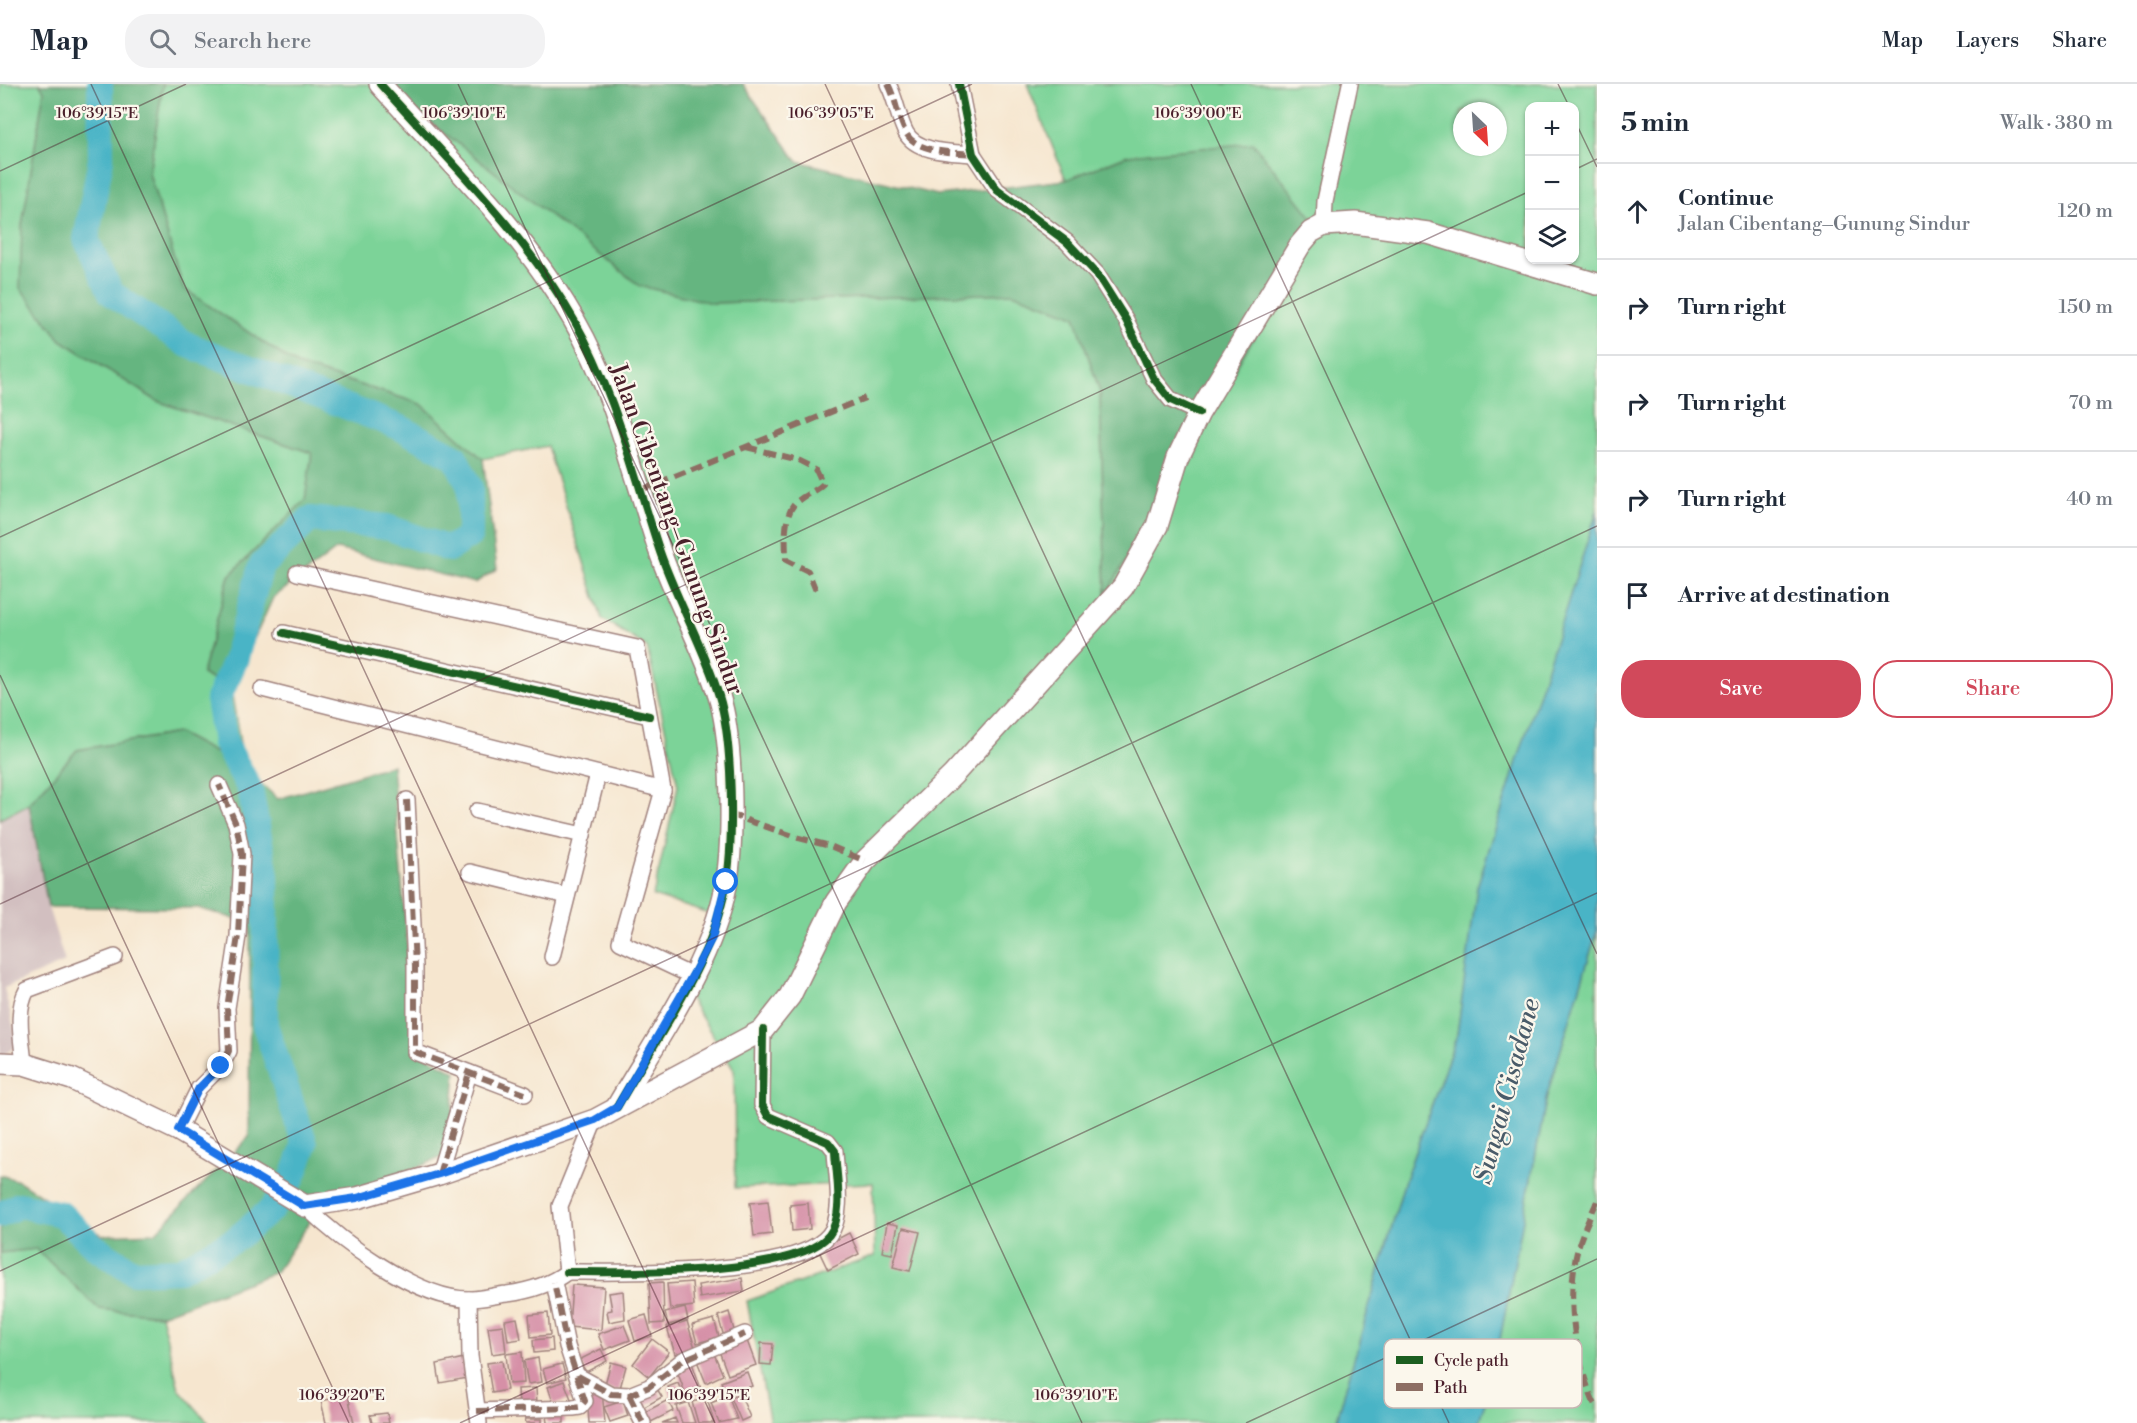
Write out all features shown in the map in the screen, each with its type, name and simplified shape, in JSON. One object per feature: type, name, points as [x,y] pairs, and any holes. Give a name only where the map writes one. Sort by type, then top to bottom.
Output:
[{"type":"main road","name":"Jalan Cibentang–Gunung Sindur","points":[[380,84],[519,240],[574,319],[598,367],[661,554],[720,697],[729,749],[726,882],[712,938],[617,1107]]},
{"type":"main road","points":[[0,1063],[24,1064],[72,1079],[178,1130],[290,1197],[357,1198],[439,1174],[595,1120],[763,1030],[790,996],[836,902],[865,861],[953,775],[1123,587],[1157,526],[1178,457],[1199,413],[1300,245],[1311,232],[1324,225],[1354,223],[1428,233],[1587,281]]},
{"type":"street","points":[[888,84],[896,99],[906,133],[913,140],[928,148],[973,154]]},
{"type":"street","points":[[959,84],[973,154],[997,190],[1067,242],[1097,274],[1126,320],[1154,379],[1171,400],[1199,413]]},
{"type":"street","points":[[1324,225],[1324,201],[1350,84]]},
{"type":"street","points":[[297,573],[637,648],[663,790],[620,942],[692,976]]},
{"type":"street","points":[[284,633],[649,716]]},
{"type":"street","points":[[262,688],[663,790]]},
{"type":"street","points":[[552,957],[598,774]]},
{"type":"street","points":[[178,1130],[199,1088],[221,1066],[228,1051],[226,1008],[238,936],[243,854],[236,824],[219,785]]},
{"type":"street","points":[[407,800],[415,966],[415,1052],[525,1094]]},
{"type":"street","points":[[477,811],[583,835]]},
{"type":"street","points":[[470,872],[567,896]]},
{"type":"street","points":[[24,1064],[20,1013],[21,1000],[27,990],[115,957]]},
{"type":"street","points":[[290,1197],[366,1258],[425,1288],[447,1296],[469,1299],[517,1292],[554,1282],[567,1272],[662,1273],[755,1265],[802,1252],[829,1236],[838,1218],[834,1151],[828,1142],[768,1116],[762,1105],[763,1030]]},
{"type":"street","points":[[439,1174],[469,1073]]},
{"type":"street","points":[[567,1272],[560,1206],[595,1120]]},
{"type":"street","points":[[469,1299],[470,1356],[478,1417],[580,1407],[585,1401],[567,1346],[554,1282]]},
{"type":"street","points":[[578,1376],[611,1394],[629,1395],[649,1387],[683,1360],[745,1334]]},
{"type":"street","points":[[629,1395],[643,1423]]},
{"type":"shaded area","points":[[29,804],[48,907],[65,962],[4,988],[18,1045],[0,1057],[0,819]]},
{"type":"green space","points":[[0,84],[40,84],[44,91],[22,226],[21,288],[61,340],[157,401],[312,453],[305,500],[229,576],[202,674],[231,689],[244,768],[178,733],[77,750],[29,804],[0,819]]},
{"type":"green space","points":[[40,84],[163,84],[149,173],[183,288],[297,365],[421,404],[483,459],[497,569],[475,583],[337,549],[273,598],[231,689],[202,674],[229,576],[305,500],[312,453],[157,401],[61,340],[20,288],[22,226],[44,91]]},
{"type":"green space","points":[[163,84],[382,84],[712,303],[1013,293],[1075,316],[1100,392],[1106,594],[1128,155],[1066,180],[1027,84],[1597,84],[1597,511],[1478,887],[1457,1035],[1405,1180],[1336,1423],[770,1423],[747,1301],[875,1256],[873,1183],[735,1188],[734,1070],[684,989],[713,915],[653,896],[678,786],[647,647],[602,619],[547,446],[483,459],[421,404],[297,365],[183,288],[149,173]]},
{"type":"green space","points":[[382,84],[743,84],[797,161],[938,195],[1066,180],[1128,155],[1253,143],[1318,225],[1106,595],[1100,392],[1075,316],[1013,293],[712,303],[640,286]]},
{"type":"green space","points":[[178,733],[244,768],[278,799],[392,765],[416,1051],[456,1072],[449,1154],[318,1210],[276,1272],[161,1315],[99,1309],[36,1249],[0,1253],[0,1175],[19,1181],[102,1235],[155,1233],[249,1137],[250,923],[197,908],[48,907],[29,804],[77,750]]},
{"type":"green space","points":[[1597,931],[1597,1423],[1478,1423],[1483,1408],[1582,1408],[1582,1339],[1500,1339],[1547,1095]]},
{"type":"green space","points":[[36,1249],[99,1309],[161,1315],[179,1389],[209,1423],[0,1423],[0,1253]]},
{"type":"water","name":"Sungai Cisadane","points":[[1597,511],[1597,931],[1547,1095],[1500,1339],[1384,1339],[1384,1408],[1483,1408],[1478,1423],[1336,1423],[1405,1180],[1457,1035],[1477,887]]},
{"type":"building","points":[[768,1201],[772,1234],[754,1236],[750,1203]]},
{"type":"building","points":[[808,1203],[810,1229],[792,1231],[790,1205]]},
{"type":"building","points":[[887,1223],[898,1225],[892,1254],[882,1252]]},
{"type":"building","points":[[903,1228],[920,1232],[910,1271],[893,1267]]},
{"type":"building","points":[[849,1233],[859,1254],[828,1270],[818,1249]]},
{"type":"building","points":[[742,1278],[744,1291],[700,1298],[698,1285]]},
{"type":"building","points":[[663,1282],[664,1323],[651,1324],[649,1283]]},
{"type":"building","points":[[692,1282],[694,1306],[670,1309],[667,1284]]},
{"type":"building","points":[[572,1285],[604,1287],[601,1330],[569,1327]]},
{"type":"building","points":[[623,1291],[625,1319],[609,1322],[607,1311],[612,1310],[609,1293]]},
{"type":"building","points":[[685,1308],[688,1320],[668,1325],[665,1313]]},
{"type":"building","points":[[729,1312],[735,1334],[724,1337],[718,1316]]},
{"type":"building","points":[[548,1313],[550,1335],[531,1337],[529,1315]]},
{"type":"building","points":[[646,1315],[652,1336],[635,1341],[629,1320]]},
{"type":"building","points":[[517,1318],[521,1339],[508,1341],[505,1320]]},
{"type":"building","points":[[714,1319],[719,1337],[697,1343],[692,1325]]},
{"type":"building","points":[[687,1321],[695,1348],[675,1354],[667,1327]]},
{"type":"building","points":[[503,1325],[506,1352],[492,1354],[488,1327]]},
{"type":"building","points":[[624,1325],[630,1340],[604,1350],[598,1334]]},
{"type":"building","points":[[552,1338],[553,1351],[534,1353],[533,1340]]},
{"type":"building","points":[[746,1338],[756,1365],[728,1375],[718,1348]]},
{"type":"building","points":[[652,1339],[669,1352],[649,1377],[633,1364]]},
{"type":"building","points":[[761,1343],[773,1344],[771,1365],[760,1364]]},
{"type":"building","points":[[601,1349],[607,1361],[586,1372],[579,1360]]},
{"type":"building","points":[[712,1349],[723,1375],[706,1383],[695,1356]]},
{"type":"building","points":[[522,1352],[524,1383],[509,1384],[506,1354]]},
{"type":"building","points":[[464,1358],[468,1378],[440,1383],[437,1364]]},
{"type":"building","points":[[538,1358],[542,1382],[528,1384],[524,1361]]},
{"type":"building","points":[[502,1361],[507,1390],[492,1393],[487,1363]]},
{"type":"building","points":[[611,1362],[626,1366],[619,1392],[604,1388]]},
{"type":"building","points":[[692,1363],[702,1392],[687,1398],[676,1368]]},
{"type":"building","points":[[562,1364],[566,1378],[547,1383],[543,1369]]},
{"type":"building","points":[[747,1372],[752,1386],[727,1395],[721,1382]]},
{"type":"building","points":[[564,1381],[571,1399],[554,1405],[548,1387]]},
{"type":"building","points":[[678,1383],[684,1398],[673,1402],[668,1387]]},
{"type":"building","points":[[656,1387],[662,1397],[639,1410],[633,1399]]},
{"type":"building","points":[[536,1388],[537,1403],[519,1405],[518,1389]]},
{"type":"building","points":[[602,1391],[605,1423],[589,1423],[587,1393]]},
{"type":"building","points":[[740,1394],[750,1417],[741,1421],[731,1398]]},
{"type":"building","points":[[348,1395],[354,1423],[326,1423],[321,1401]]},
{"type":"building","points":[[728,1396],[737,1419],[719,1423],[711,1403]]},
{"type":"building","points":[[707,1398],[714,1423],[698,1423],[692,1402]]},
{"type":"building","points":[[668,1400],[673,1411],[649,1423],[643,1413]]},
{"type":"building","points":[[623,1401],[628,1416],[610,1422],[604,1407]]},
{"type":"building","points":[[688,1402],[695,1423],[682,1423],[676,1406]]},
{"type":"building","points":[[387,1413],[389,1423],[372,1423],[370,1415]]},
{"type":"building","points":[[546,1415],[564,1415],[564,1423],[547,1423]]},
{"type":"building","points":[[675,1418],[677,1423],[662,1423]]},
{"type":"building","points":[[525,1419],[542,1419],[542,1423],[526,1423]]},
{"type":"waterway","points":[[0,1215],[19,1205],[61,1214],[95,1247],[134,1272],[180,1270],[236,1239],[272,1209],[293,1177],[305,1144],[265,1025],[266,875],[250,789],[225,743],[218,699],[235,661],[261,566],[310,519],[387,527],[449,549],[470,535],[470,487],[455,457],[399,427],[188,345],[111,293],[86,239],[101,159],[100,84]]},
{"type":"marked path","points":[[888,84],[903,127],[911,140],[927,148],[973,154]]},
{"type":"marked path","points":[[641,490],[865,398]]},
{"type":"marked path","points":[[746,447],[798,460],[816,469],[823,484],[794,505],[787,519],[786,536],[786,560],[808,571],[816,591]]},
{"type":"marked path","points":[[178,1130],[199,1088],[221,1066],[229,1051],[227,1008],[238,936],[242,854],[236,824],[219,785]]},
{"type":"marked path","points":[[407,800],[415,966],[415,1052],[525,1094]]},
{"type":"marked path","points":[[729,814],[830,846],[865,861]]},
{"type":"marked path","points":[[439,1174],[469,1073]]},
{"type":"marked path","points":[[1576,1339],[1572,1308],[1574,1267],[1584,1230],[1597,1201]]},
{"type":"marked path","points":[[477,1411],[573,1408],[580,1407],[585,1401],[567,1346],[554,1282]]},
{"type":"marked path","points":[[578,1376],[611,1394],[629,1395],[649,1387],[683,1360],[745,1334]]},
{"type":"marked path","points":[[1582,1368],[1597,1409]]},
{"type":"marked path","points":[[629,1395],[643,1423]]},
{"type":"cycle path","points":[[380,84],[508,226],[554,288],[574,320],[601,375],[660,552],[706,660],[724,715],[731,790],[731,817],[729,866],[719,915],[681,1000],[617,1107]]},
{"type":"cycle path","points":[[959,84],[973,154],[997,190],[1067,242],[1097,274],[1126,320],[1154,379],[1171,400],[1199,413]]},
{"type":"cycle path","points":[[284,633],[649,716]]},
{"type":"cycle path","points":[[567,1272],[664,1271],[745,1265],[781,1258],[810,1249],[829,1235],[834,1227],[838,1206],[835,1151],[828,1142],[768,1116],[762,1105],[763,1030]]},
{"type":"route","points":[[221,1066],[199,1088],[178,1130],[304,1206],[357,1198],[439,1174],[595,1120],[617,1107],[692,976],[712,938],[726,882]]}]
